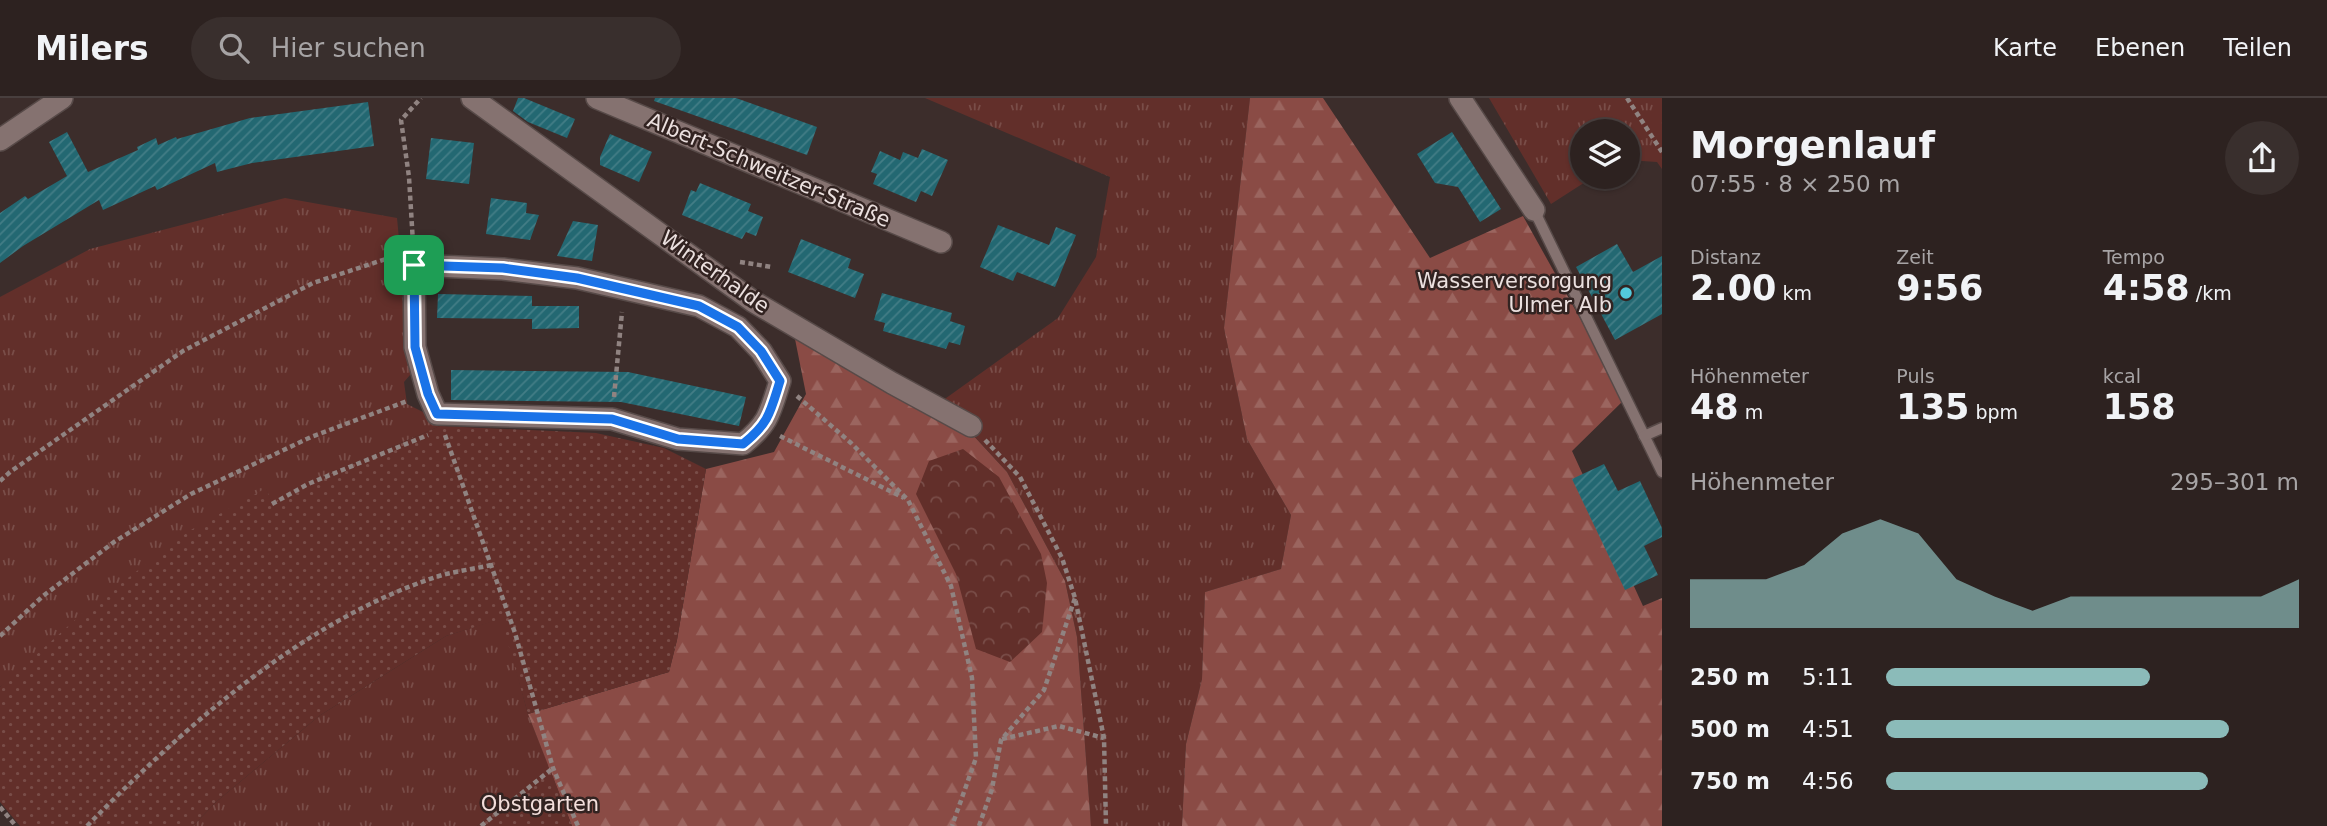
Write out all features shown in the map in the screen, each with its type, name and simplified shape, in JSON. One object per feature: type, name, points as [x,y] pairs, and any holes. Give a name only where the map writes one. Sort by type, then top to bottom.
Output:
[{"type":"street","points":[[0,140],[62,98]]},
{"type":"street","name":"Winterhalde","points":[[472,98],[754,302],[892,383],[971,425]]},
{"type":"street","name":"Albert-Schweitzer-Straße","points":[[597,98],[941,242]]},
{"type":"street","points":[[1460,98],[1534,210]]},
{"type":"street","points":[[414,265],[503,268],[577,278],[625,290],[699,306],[738,327],[761,351],[780,381],[763,428],[743,444],[678,439],[612,419],[440,421],[428,394],[415,347],[414,265]]},
{"type":"street","points":[[738,327],[754,302]]},
{"type":"lane","points":[[1534,210],[1662,472]]},
{"type":"lane","points":[[1644,436],[1662,428]]},
{"type":"path","points":[[414,265],[409,177],[401,120],[421,98]]},
{"type":"path","points":[[1627,98],[1662,152]]},
{"type":"path","points":[[0,481],[183,351],[313,283],[370,264]]},
{"type":"path","points":[[612,419],[625,290]]},
{"type":"path","points":[[780,381],[851,443],[908,499],[951,586],[972,678],[975,758],[952,826]]},
{"type":"path","points":[[0,636],[43,596],[114,541],[191,494],[311,437],[428,394]]},
{"type":"path","points":[[272,504],[440,421],[515,633],[553,768],[579,826]]},
{"type":"path","points":[[971,425],[1020,477],[1062,558],[1075,598],[1104,738],[1106,826]]},
{"type":"path","points":[[763,428],[908,499]]},
{"type":"path","points":[[87,826],[197,722],[268,665],[366,606],[440,576],[491,565]]},
{"type":"path","points":[[979,826],[992,789],[1001,740],[1044,691],[1075,598]]},
{"type":"path","points":[[1001,740],[1059,726],[1104,738]]},
{"type":"path","points":[[481,826],[553,768]]},
{"type":"path","points":[[0,807],[16,826]]},
{"type":"green space","points":[[925,98],[1250,98],[1224,328],[1247,439],[1291,515],[1281,569],[1205,592],[1202,679],[1186,744],[1182,826],[1091,826],[1077,637],[1065,581],[1007,472],[942,401],[1058,318],[1096,257],[1110,177]]},
{"type":"green space","points":[[1250,98],[1323,98],[1430,258],[1523,216],[1625,399],[1572,451],[1643,606],[1662,598],[1662,826],[1182,826],[1186,744],[1202,679],[1205,592],[1281,569],[1291,515],[1247,439],[1224,328]]},
{"type":"green space","points":[[1489,98],[1662,98],[1662,169],[1657,162],[1640,161],[1640,119],[1570,119],[1570,189],[1574,189],[1551,204]]},
{"type":"green space","points":[[285,198],[397,218],[410,357],[416,368],[404,382],[407,404],[427,414],[440,426],[311,482],[272,504],[266,489],[0,687],[0,297],[90,249]]},
{"type":"green space","points":[[790,314],[971,433],[1007,472],[1065,581],[1077,637],[1091,826],[572,826],[528,714],[669,672],[677,640],[706,469],[774,452],[806,394]]},
{"type":"green space","points":[[440,426],[596,433],[664,448],[706,469],[677,640],[669,672],[528,714],[501,619],[446,636],[319,716],[216,802],[193,826],[20,826],[0,802],[0,687],[85,611],[189,531],[266,488],[272,503],[311,482]]},
{"type":"green space","points":[[963,449],[999,477],[1041,554],[1047,583],[1042,632],[1010,662],[976,649],[956,574],[916,494],[929,461]]},
{"type":"green space","points":[[502,618],[528,714],[550,769],[477,826],[193,826],[216,802],[319,716],[446,636]]},
{"type":"green space","name":"Obstgarten","points":[[550,769],[572,826],[477,826]]},
{"type":"building","points":[[518,98],[575,119],[567,138],[528,122],[513,111]]},
{"type":"building","points":[[655,98],[736,98],[817,127],[807,155],[654,101]]},
{"type":"building","points":[[368,102],[374,146],[252,163],[217,172],[215,163],[157,190],[155,186],[103,210],[99,200],[0,263],[0,213],[25,196],[28,199],[67,176],[49,142],[67,132],[88,172],[138,150],[137,147],[156,138],[158,145],[176,137],[177,139],[250,118]]},
{"type":"building","points":[[1452,132],[1501,209],[1480,222],[1458,187],[1435,183],[1417,154]]},
{"type":"building","points":[[610,134],[652,152],[639,182],[600,165],[600,157]]},
{"type":"building","points":[[431,138],[474,143],[469,184],[426,179]]},
{"type":"building","points":[[922,149],[948,160],[932,196],[921,191],[916,202],[873,184],[877,174],[871,172],[880,151],[900,160],[903,152],[918,158]]},
{"type":"building","points":[[700,183],[751,204],[748,211],[763,217],[756,236],[746,232],[742,239],[682,215],[691,190],[696,192]]},
{"type":"building","points":[[491,198],[527,203],[526,213],[539,215],[530,240],[486,234]]},
{"type":"building","points":[[573,221],[598,225],[592,261],[557,256]]},
{"type":"building","points":[[998,225],[1049,245],[1056,227],[1076,235],[1055,287],[1017,272],[1013,281],[980,267]]},
{"type":"building","points":[[801,239],[851,259],[848,268],[864,274],[855,298],[788,272]]},
{"type":"building","name":"Wasserversorgung Ulmer Alb","points":[[1617,244],[1633,272],[1662,256],[1662,314],[1615,340],[1576,267]]},
{"type":"building","points":[[882,293],[952,313],[950,321],[965,326],[960,345],[949,342],[946,349],[883,331],[885,323],[874,320]]},
{"type":"building","points":[[438,294],[532,296],[532,306],[579,306],[579,328],[532,329],[532,319],[437,318]]},
{"type":"building","points":[[451,370],[628,372],[746,397],[739,426],[621,402],[451,400]]},
{"type":"building","points":[[1604,464],[1618,491],[1640,481],[1662,528],[1662,537],[1644,546],[1658,575],[1625,590],[1572,479]]},
{"type":"place","name":"Wasserversorgung Ulmer Alb","points":[[1626,293]]},
{"type":"route","points":[[414,265],[503,268],[577,278],[699,306],[738,327],[761,351],[780,381],[773,405],[763,428],[743,444],[678,439],[612,419],[437,414],[428,394],[415,347],[414,265]]}]
